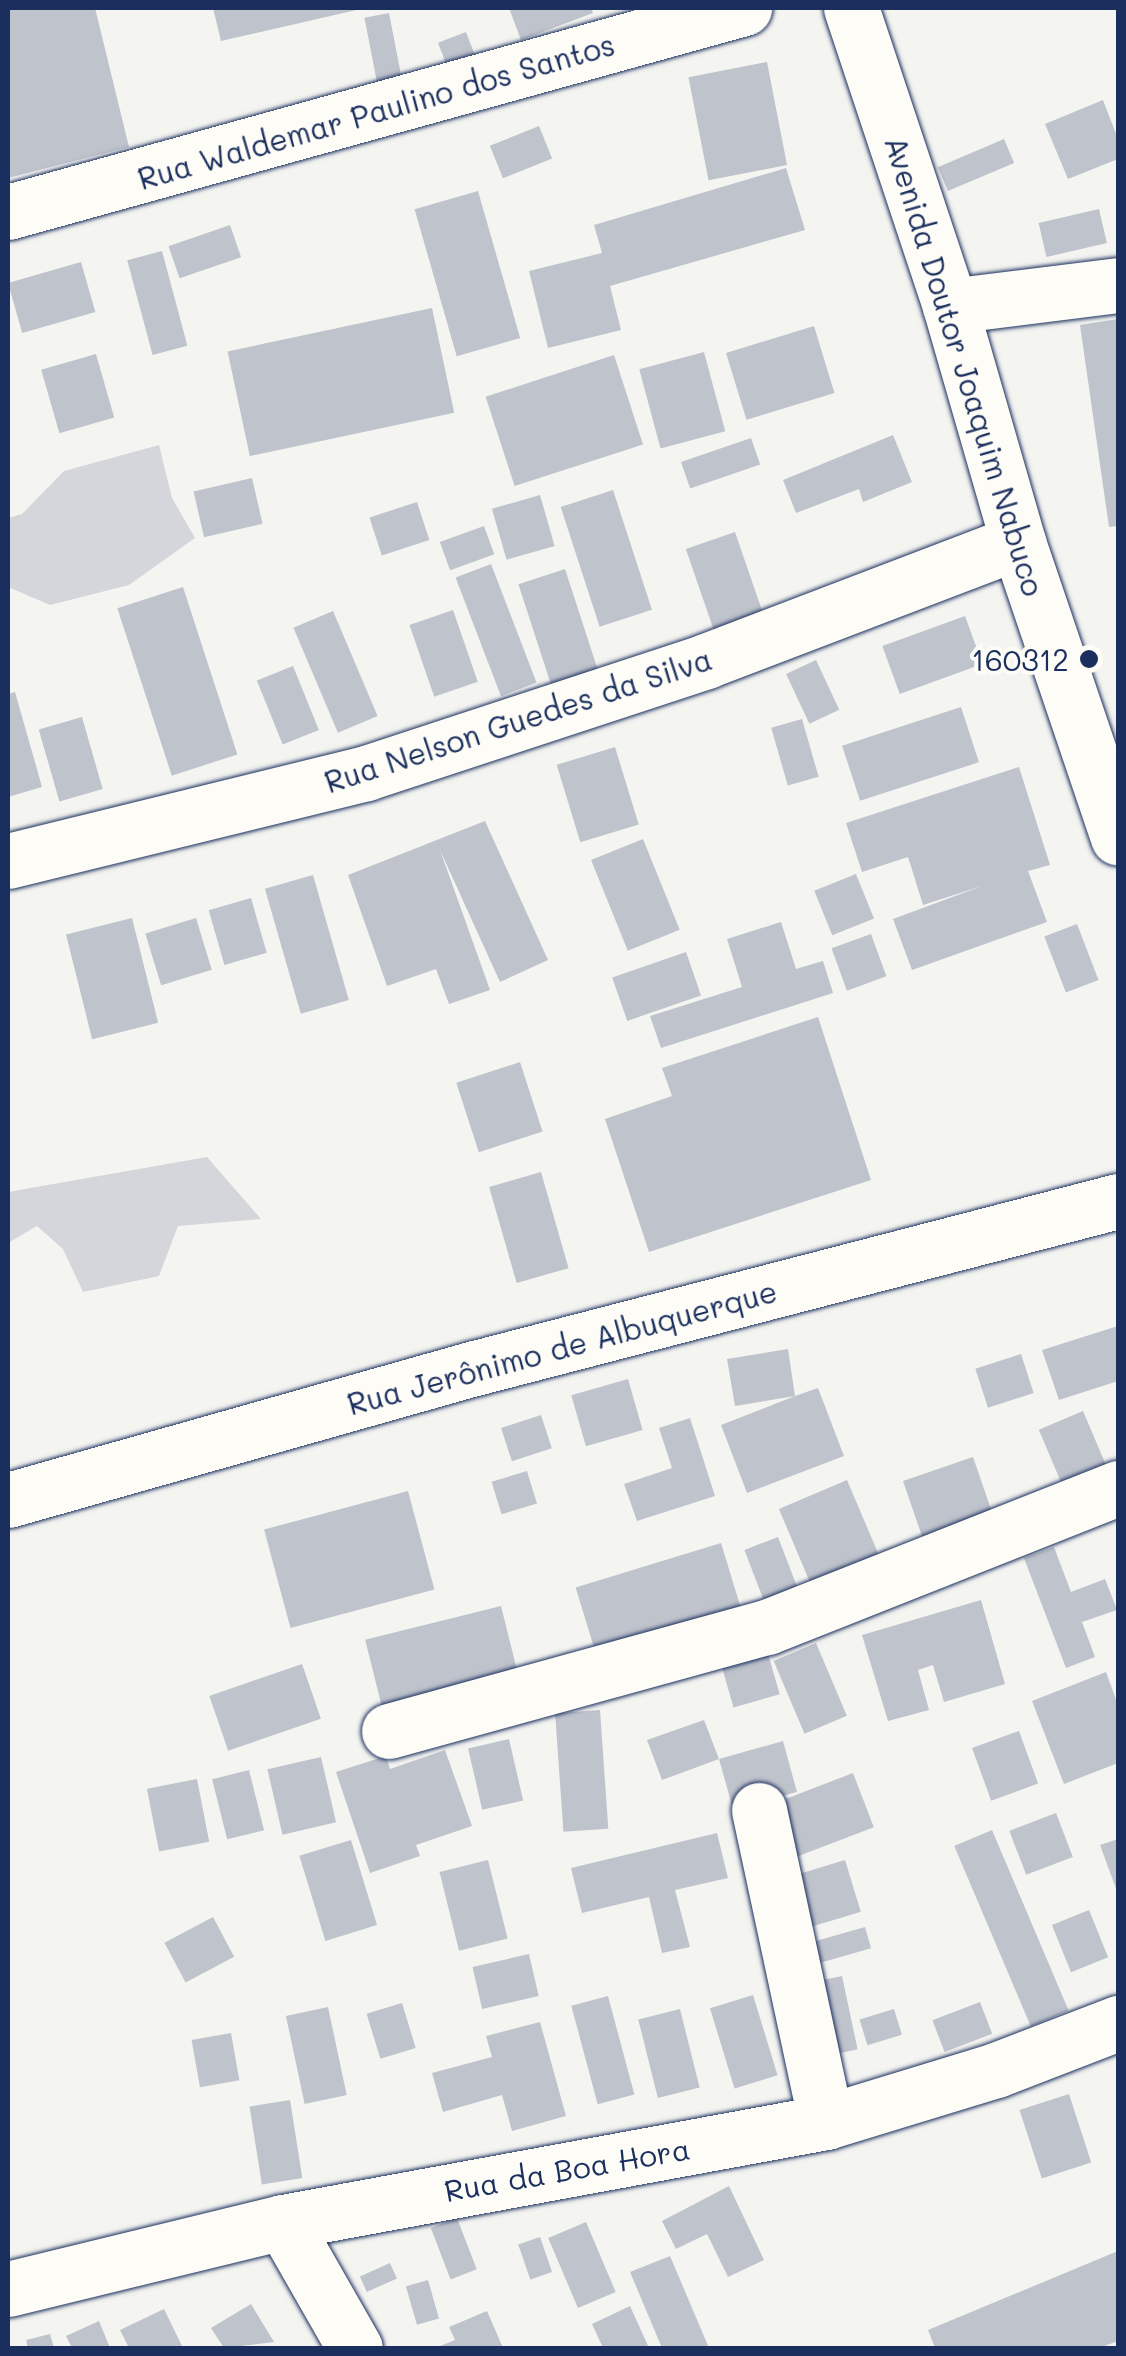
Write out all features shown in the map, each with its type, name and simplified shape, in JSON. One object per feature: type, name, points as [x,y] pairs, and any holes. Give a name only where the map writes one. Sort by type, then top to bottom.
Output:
[{"type":"street","name":"Rua Waldemar Paulino dos Santos","points":[[8,212],[744,8]]},
{"type":"street","name":"Avenida Doutor Joaquim Nabuco","points":[[851,8],[950,306],[1018,542],[1115,814]]},
{"type":"street","points":[[950,306],[1118,285]]},
{"type":"street","name":"Rua Nelson Guedes da Silva","points":[[8,862],[366,773],[706,661],[1018,542]]},
{"type":"street","name":"Rua Jerônimo de Albuquerque","points":[[8,1500],[475,1368],[1118,1201]]},
{"type":"street","points":[[389,1730],[768,1627],[1118,1488]]},
{"type":"street","points":[[759,1810],[826,2122]]},
{"type":"street","name":"Rua da Boa Hora","points":[[8,2288],[284,2222],[826,2122],[996,2070],[1118,2023]]},
{"type":"street","points":[[284,2222],[356,2348]]},
{"type":"shaded area","points":[[159,445],[172,498],[195,538],[129,585],[50,605],[8,587],[8,518],[22,514],[64,471]]},
{"type":"shaded area","points":[[207,1157],[261,1219],[178,1226],[159,1276],[83,1292],[63,1249],[37,1226],[8,1243],[8,1192]]},
{"type":"building","points":[[8,8],[95,8],[129,147],[8,178]]},
{"type":"building","points":[[213,8],[361,8],[361,9],[221,41]]},
{"type":"building","points":[[509,8],[591,8],[593,13],[521,40]]},
{"type":"building","points":[[389,13],[403,83],[378,87],[364,18]]},
{"type":"building","points":[[466,32],[476,58],[448,69],[438,43]]},
{"type":"building","points":[[767,62],[787,165],[709,180],[688,77]]},
{"type":"building","points":[[1103,100],[1118,139],[1118,159],[1068,179],[1045,124]]},
{"type":"building","points":[[539,126],[552,158],[503,178],[490,146]]},
{"type":"building","points":[[1004,139],[1014,163],[948,191],[938,167]]},
{"type":"building","points":[[786,168],[805,230],[610,286],[621,330],[548,348],[529,271],[602,253],[594,225]]},
{"type":"building","points":[[478,191],[520,338],[457,356],[415,209]]},
{"type":"building","points":[[1099,209],[1107,243],[1046,257],[1039,223]]},
{"type":"building","points":[[230,225],[241,257],[180,278],[169,246]]},
{"type":"building","points":[[162,251],[187,346],[153,355],[127,260]]},
{"type":"building","points":[[81,262],[95,312],[22,333],[8,283]]},
{"type":"building","points":[[432,308],[454,413],[250,456],[228,351]]},
{"type":"building","points":[[1118,319],[1118,526],[1109,527],[1080,325]]},
{"type":"building","points":[[814,326],[834,393],[746,420],[726,353]]},
{"type":"building","points":[[704,352],[725,431],[661,449],[639,369]]},
{"type":"building","points":[[96,354],[114,417],[59,433],[41,370]]},
{"type":"building","points":[[614,355],[643,444],[515,486],[486,397]]},
{"type":"building","points":[[893,435],[912,482],[863,502],[859,489],[796,513],[783,480]]},
{"type":"building","points":[[751,438],[760,464],[690,489],[681,462]]},
{"type":"building","points":[[252,478],[263,524],[204,537],[194,491]]},
{"type":"building","points":[[613,490],[652,610],[600,627],[561,507]]},
{"type":"building","points":[[540,495],[555,546],[507,560],[492,509]]},
{"type":"building","points":[[417,502],[429,540],[382,555],[369,517]]},
{"type":"building","points":[[484,526],[494,554],[450,570],[440,542]]},
{"type":"building","points":[[735,532],[764,617],[715,634],[686,549]]},
{"type":"building","points":[[491,564],[537,683],[501,696],[456,578]]},
{"type":"building","points":[[565,569],[601,678],[554,694],[518,584]]},
{"type":"building","points":[[183,587],[237,754],[172,776],[117,608]]},
{"type":"building","points":[[453,610],[478,682],[434,697],[410,625]]},
{"type":"building","points":[[333,611],[378,716],[338,733],[293,628]]},
{"type":"building","points":[[965,616],[982,664],[900,694],[882,646]]},
{"type":"building","points":[[816,660],[839,710],[809,724],[786,674]]},
{"type":"building","points":[[293,666],[319,730],[283,745],[257,681]]},
{"type":"building","points":[[15,692],[42,787],[8,797],[8,694]]},
{"type":"building","points":[[961,707],[979,762],[860,801],[842,746]]},
{"type":"building","points":[[82,717],[103,789],[59,801],[39,729]]},
{"type":"building","points":[[802,719],[819,777],[788,785],[771,728]]},
{"type":"building","points":[[615,747],[639,824],[580,842],[557,765]]},
{"type":"building","points":[[1019,767],[1050,865],[1028,871],[1047,922],[912,970],[893,919],[982,886],[923,905],[908,857],[862,872],[846,823]]},
{"type":"building","points":[[485,821],[548,960],[500,982],[440,850],[490,990],[449,1004],[436,969],[387,986],[348,875]]},
{"type":"building","points":[[643,839],[680,930],[628,951],[591,860]]},
{"type":"building","points":[[856,874],[874,919],[832,935],[814,891]]},
{"type":"building","points":[[313,875],[349,1000],[301,1014],[265,889]]},
{"type":"building","points":[[251,898],[267,953],[224,965],[209,910]]},
{"type":"building","points":[[132,918],[158,1023],[92,1039],[66,934]]},
{"type":"building","points":[[196,918],[212,970],[161,985],[145,933]]},
{"type":"building","points":[[781,922],[796,969],[823,961],[833,993],[661,1048],[650,1016],[742,987],[727,939]]},
{"type":"building","points":[[1077,924],[1099,980],[1066,993],[1044,937]]},
{"type":"building","points":[[871,934],[886,976],[847,991],[832,948]]},
{"type":"building","points":[[686,952],[701,995],[627,1021],[612,977]]},
{"type":"building","points":[[818,1017],[871,1180],[649,1252],[605,1119],[672,1096],[662,1068]]},
{"type":"building","points":[[520,1062],[543,1131],[479,1152],[456,1083]]},
{"type":"building","points":[[541,1172],[569,1268],[517,1283],[489,1187]]},
{"type":"building","points":[[1118,1326],[1118,1381],[1059,1400],[1042,1350]]},
{"type":"building","points":[[788,1349],[795,1396],[735,1406],[727,1359]]},
{"type":"building","points":[[1021,1354],[1034,1393],[988,1408],[975,1369]]},
{"type":"building","points":[[628,1379],[643,1430],[586,1446],[571,1395]]},
{"type":"building","points":[[818,1388],[844,1456],[747,1493],[721,1425]]},
{"type":"building","points":[[1083,1411],[1109,1472],[1065,1491],[1039,1430]]},
{"type":"building","points":[[541,1415],[552,1448],[512,1461],[501,1428]]},
{"type":"building","points":[[690,1418],[715,1496],[637,1521],[624,1484],[672,1468],[659,1428]]},
{"type":"building","points":[[973,1457],[993,1515],[923,1539],[903,1481]]},
{"type":"building","points":[[527,1471],[537,1504],[502,1514],[492,1482]]},
{"type":"building","points":[[847,1480],[879,1555],[811,1583],[779,1509]]},
{"type":"building","points":[[408,1491],[434,1590],[290,1628],[264,1530]]},
{"type":"building","points":[[778,1537],[797,1586],[763,1599],[744,1550]]},
{"type":"building","points":[[721,1543],[744,1617],[598,1661],[576,1587]]},
{"type":"building","points":[[1054,1547],[1071,1592],[1105,1579],[1117,1610],[1082,1622],[1095,1657],[1066,1668],[1024,1558]]},
{"type":"building","points":[[981,1600],[1005,1684],[944,1702],[933,1665],[918,1670],[929,1710],[888,1721],[862,1635]]},
{"type":"building","points":[[501,1606],[517,1672],[382,1706],[365,1640]]},
{"type":"building","points":[[816,1643],[847,1716],[805,1734],[774,1661]]},
{"type":"building","points":[[767,1650],[780,1694],[734,1707],[721,1663]]},
{"type":"building","points":[[302,1664],[321,1719],[228,1751],[209,1696]]},
{"type":"building","points":[[1106,1672],[1118,1705],[1118,1763],[1064,1784],[1032,1701]]},
{"type":"building","points":[[600,1710],[608,1829],[563,1832],[555,1713]]},
{"type":"building","points":[[704,1720],[719,1759],[662,1780],[647,1740]]},
{"type":"building","points":[[1019,1731],[1038,1784],[991,1801],[972,1748]]},
{"type":"building","points":[[509,1739],[523,1800],[482,1810],[468,1748]]},
{"type":"building","points":[[783,1741],[797,1792],[733,1809],[719,1759]]},
{"type":"building","points":[[445,1750],[472,1826],[416,1845],[420,1856],[370,1873],[336,1772],[386,1756],[390,1769]]},
{"type":"building","points":[[321,1757],[336,1822],[282,1835],[267,1769]]},
{"type":"building","points":[[249,1770],[264,1830],[227,1839],[212,1779]]},
{"type":"building","points":[[853,1773],[874,1827],[793,1858],[772,1804]]},
{"type":"building","points":[[197,1779],[209,1842],[159,1852],[147,1789]]},
{"type":"building","points":[[1056,1813],[1073,1857],[1026,1875],[1009,1831]]},
{"type":"building","points":[[992,1830],[1069,2010],[1031,2026],[954,1846]]},
{"type":"building","points":[[717,1833],[728,1878],[675,1890],[690,1947],[662,1953],[649,1897],[582,1913],[571,1868]]},
{"type":"building","points":[[1118,1839],[1118,1894],[1100,1845]]},
{"type":"building","points":[[351,1840],[377,1925],[325,1941],[299,1856]]},
{"type":"building","points":[[488,1860],[508,1939],[459,1951],[439,1872]]},
{"type":"building","points":[[845,1860],[861,1912],[807,1928],[791,1876]]},
{"type":"building","points":[[1089,1910],[1108,1957],[1071,1972],[1052,1925]]},
{"type":"building","points":[[213,1917],[234,1957],[186,1983],[164,1943]]},
{"type":"building","points":[[865,1927],[871,1948],[811,1965],[805,1944]]},
{"type":"building","points":[[529,1954],[539,1996],[482,2009],[472,1967]]},
{"type":"building","points":[[842,1976],[858,2049],[831,2055],[816,1982]]},
{"type":"building","points":[[753,1995],[778,2075],[735,2088],[710,2008]]},
{"type":"building","points":[[608,1996],[634,2095],[598,2104],[571,2006]]},
{"type":"building","points":[[980,2002],[992,2034],[945,2052],[932,2020]]},
{"type":"building","points":[[402,2003],[416,2048],[380,2059],[367,2014]]},
{"type":"building","points":[[328,2007],[347,2095],[305,2104],[286,2016]]},
{"type":"building","points":[[680,2009],[700,2088],[658,2098],[638,2019]]},
{"type":"building","points":[[894,2009],[902,2035],[867,2045],[860,2020]]},
{"type":"building","points":[[540,2022],[566,2116],[512,2131],[502,2095],[443,2112],[432,2073],[492,2057],[486,2036]]},
{"type":"building","points":[[231,2033],[239,2080],[200,2087],[192,2040]]},
{"type":"building","points":[[1069,2094],[1091,2162],[1042,2179],[1020,2110]]},
{"type":"building","points":[[290,2100],[302,2178],[262,2184],[250,2106]]},
{"type":"building","points":[[729,2186],[764,2260],[728,2277],[707,2234],[676,2249],[662,2221]]},
{"type":"building","points":[[457,2218],[477,2269],[451,2279],[431,2228]]},
{"type":"building","points":[[586,2222],[616,2292],[578,2308],[548,2238]]},
{"type":"building","points":[[540,2237],[552,2272],[530,2279],[518,2244]]},
{"type":"building","points":[[1118,2251],[1118,2341],[1099,2348],[935,2348],[928,2330]]},
{"type":"building","points":[[670,2256],[709,2348],[662,2348],[630,2272]]},
{"type":"building","points":[[390,2263],[397,2279],[367,2292],[360,2276]]},
{"type":"building","points":[[428,2280],[439,2318],[417,2325],[406,2286]]},
{"type":"building","points":[[251,2304],[274,2342],[224,2348],[211,2328]]},
{"type":"building","points":[[630,2306],[649,2348],[603,2348],[592,2324]]},
{"type":"building","points":[[164,2309],[183,2348],[129,2348],[120,2330]]},
{"type":"building","points":[[487,2311],[503,2348],[435,2348],[455,2340],[449,2327]]},
{"type":"building","points":[[99,2321],[110,2348],[72,2348],[66,2336]]},
{"type":"building","points":[[50,2334],[54,2348],[28,2348],[26,2340]]},
{"type":"place","name":"160312","points":[[1089,659]]}]
